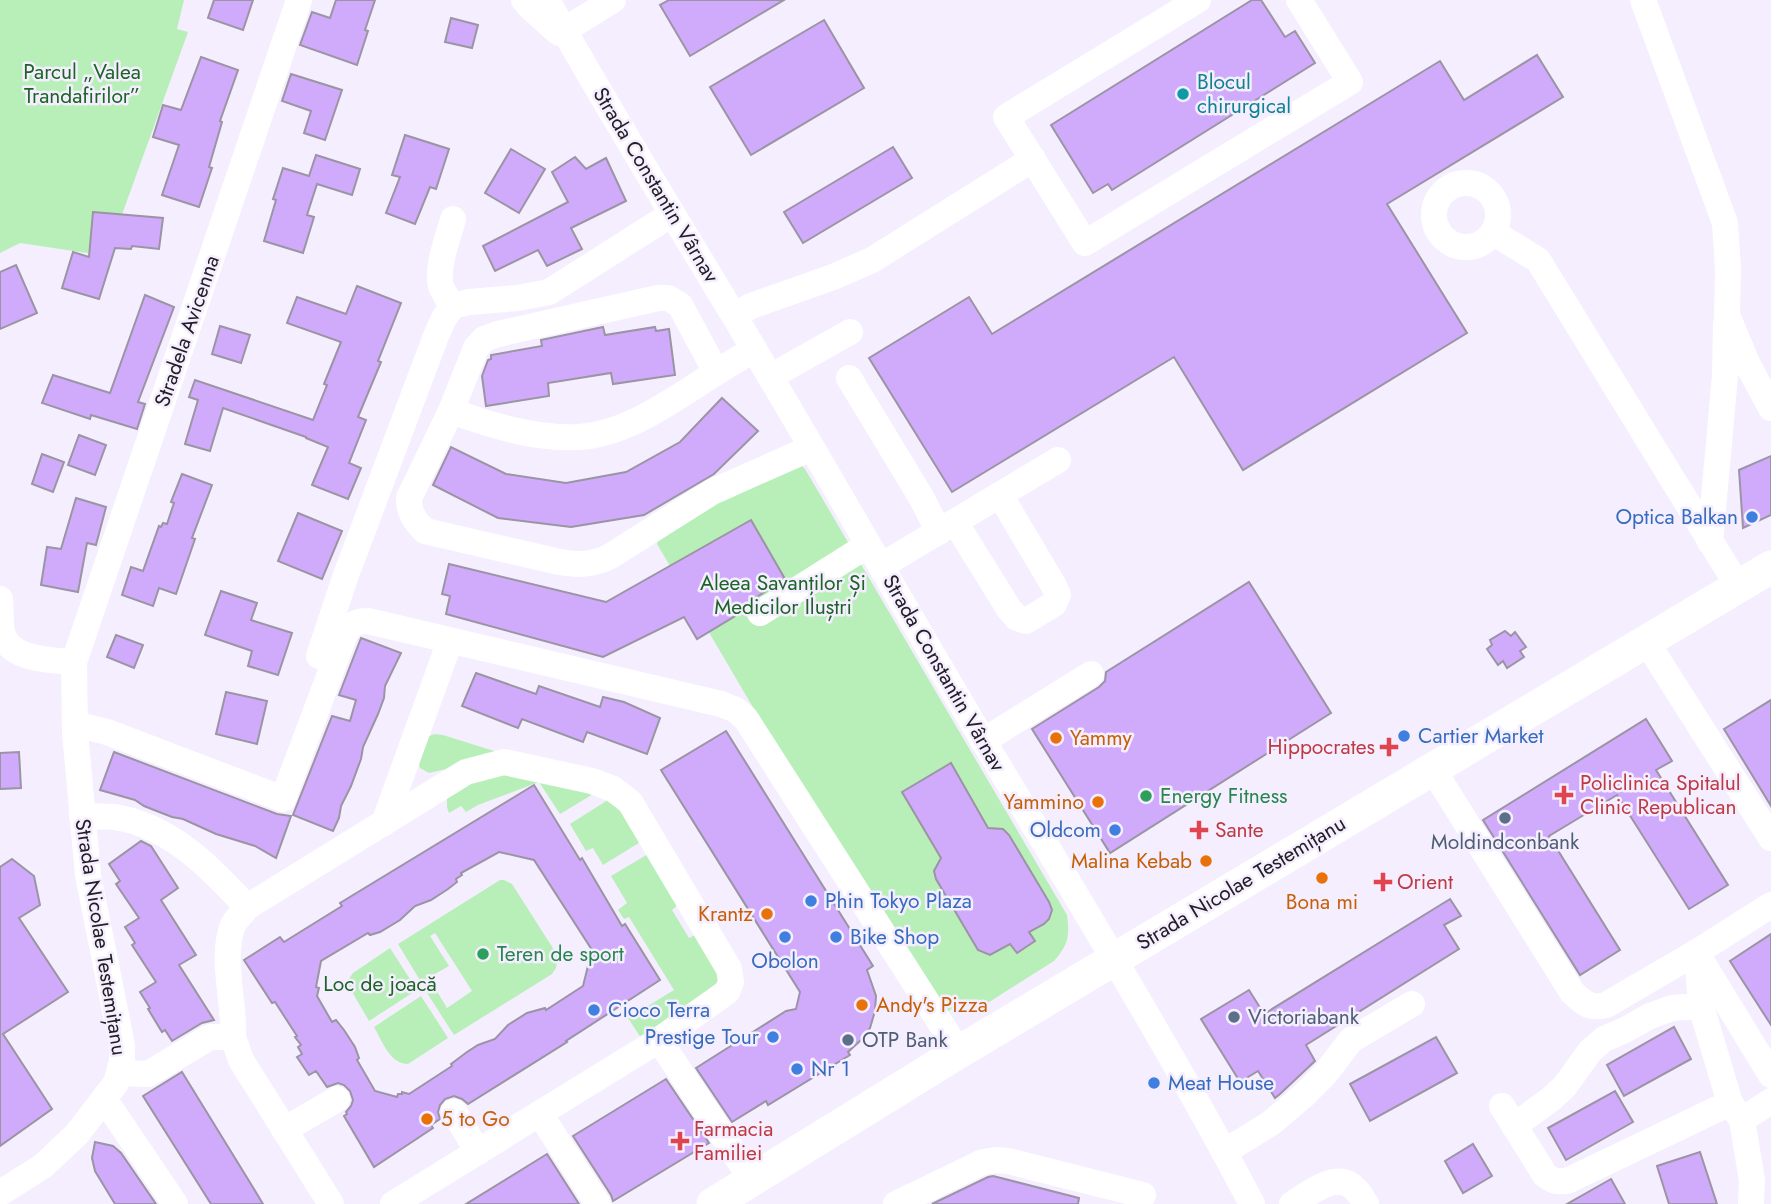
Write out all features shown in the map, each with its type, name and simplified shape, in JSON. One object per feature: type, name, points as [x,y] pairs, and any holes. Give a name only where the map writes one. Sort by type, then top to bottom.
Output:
[{"type":"main road","name":"Strada Nicolae Testemițanu","points":[[713,1204],[959,1052],[1771,567]]},
{"type":"street","name":"Stradela Avicenna","points":[[74,662],[299,0]]},
{"type":"street","points":[[524,0],[565,36],[613,0]]},
{"type":"street","name":"Strada Constantin Vârnav","points":[[547,0],[565,36],[734,315],[1114,960],[1252,1204]]},
{"type":"street","points":[[1198,0],[1006,117],[1085,243],[1350,82],[1299,0]]},
{"type":"street","points":[[1643,0],[1725,223],[1728,270],[1726,376],[1710,542]]},
{"type":"street","points":[[734,315],[872,260],[1033,159]]},
{"type":"street","points":[[307,691],[346,575],[436,336],[453,306],[549,292],[672,214]]},
{"type":"street","points":[[453,219],[443,256],[441,285],[453,306]]},
{"type":"street","points":[[1494,233],[1538,260],[1738,586]]},
{"type":"street","points":[[716,372],[680,305],[668,298],[658,298],[484,339],[476,348],[451,411],[409,498],[409,512],[425,531],[555,561],[594,564],[712,492],[811,448]]},
{"type":"street","points":[[1727,315],[1748,365],[1771,408]]},
{"type":"street","points":[[770,377],[850,332]]},
{"type":"street","points":[[451,411],[526,433],[579,437],[622,428],[754,349]]},
{"type":"street","points":[[849,378],[921,497],[1009,609],[1017,618],[1026,621],[1054,604],[1058,595],[1000,495]]},
{"type":"street","points":[[760,613],[874,556],[947,527],[1058,460]]},
{"type":"street","points":[[0,599],[3,635],[17,652],[74,662]]},
{"type":"street","points":[[75,732],[87,727],[107,732],[283,799],[345,634],[351,625],[358,621],[368,621],[721,704],[736,710],[746,719],[959,1052]]},
{"type":"street","points":[[384,823],[450,641]]},
{"type":"street","points":[[1646,641],[1771,838]]},
{"type":"street","name":"Strada Nicolae Testemițanu","points":[[0,1193],[43,1166],[77,1134],[116,1083],[122,1061],[122,1045],[88,875],[75,732],[74,662]]},
{"type":"street","points":[[983,741],[1091,674]]},
{"type":"street","points":[[331,1204],[241,1060],[233,1037],[228,958],[234,924],[247,908],[466,772],[504,762],[592,781],[613,789],[630,802],[729,969],[731,982],[727,992],[659,1040],[478,1152],[426,1196],[394,1204]]},
{"type":"street","points":[[1432,768],[1572,992],[1580,1000],[1595,1007],[1606,1005],[1771,905]]},
{"type":"street","points":[[82,816],[113,817],[138,823],[166,835],[215,873],[247,908]]},
{"type":"street","points":[[1697,952],[1701,1006],[1736,1111],[1752,1180],[1751,1204]]},
{"type":"street","points":[[1697,952],[1771,1075]]},
{"type":"street","points":[[1224,1152],[1272,1123],[1304,1096],[1352,1040],[1412,1004]]},
{"type":"street","points":[[1701,1006],[1672,1008],[1650,1016],[1604,1040],[1590,1051],[1565,1086],[1551,1099],[1508,1116],[1545,1175],[1559,1182],[1567,1181],[1736,1111],[1771,1101]]},
{"type":"street","points":[[120,1073],[148,1074],[210,1037],[233,1037]]},
{"type":"street","points":[[659,1040],[752,1180]]},
{"type":"street","points":[[285,1130],[337,1099]]},
{"type":"street","points":[[105,1100],[175,1204]]},
{"type":"street","points":[[454,1112],[478,1152]]},
{"type":"street","points":[[540,1114],[598,1204]]},
{"type":"street","points":[[896,1204],[983,1162],[996,1160],[1143,1195]]},
{"type":"street","points":[[1292,1204],[1333,1181],[1345,1181],[1355,1188],[1366,1204]]},
{"type":"green space","name":"Parcul „Valea Trandafirilor”","points":[[0,0],[184,0],[177,29],[188,32],[107,256],[20,243],[0,253]]},
{"type":"green space","name":"Aleea Savanților Și Medicilor Iluștri","points":[[800,464],[1067,915],[1067,940],[1054,961],[975,1011],[967,999],[944,1014],[751,704],[657,544],[660,534],[693,513]]},
{"type":"green space","points":[[435,734],[507,755],[429,773],[420,768],[418,761],[429,736]]},
{"type":"green space","points":[[510,772],[595,793],[560,814],[539,782],[466,812],[461,806],[449,813],[447,797],[454,788]]},
{"type":"green space","points":[[611,798],[642,841],[603,865],[593,848],[586,851],[570,824]]},
{"type":"green space","points":[[648,854],[679,904],[672,910],[689,938],[697,934],[720,970],[720,981],[641,1038],[628,1018],[674,990],[629,917],[624,919],[618,910],[627,903],[611,876]]},
{"type":"green space","points":[[500,880],[512,884],[558,956],[556,968],[552,974],[454,1035],[427,993],[435,988],[447,1008],[472,991],[435,933],[430,936],[449,966],[421,982],[398,944]]},
{"type":"green space","name":"Loc de joacă","points":[[390,948],[417,990],[369,1021],[348,985],[348,980],[353,973]]},
{"type":"green space","points":[[421,996],[448,1038],[408,1064],[402,1063],[387,1051],[374,1027]]},
{"type":"building","points":[[214,0],[253,0],[243,30],[208,18]]},
{"type":"building","points":[[336,0],[375,0],[357,65],[300,45],[312,12],[330,18]]},
{"type":"building","points":[[669,0],[784,0],[690,56],[660,5]]},
{"type":"building","name":"Blocul chirurgical","points":[[1252,0],[1261,0],[1285,37],[1295,31],[1315,63],[1112,190],[1108,184],[1093,193],[1051,125]]},
{"type":"building","points":[[451,18],[478,25],[472,48],[445,42]]},
{"type":"building","points":[[824,20],[864,88],[751,155],[710,87]]},
{"type":"building","points":[[1537,55],[1563,97],[1387,204],[1467,333],[1243,470],[1174,357],[952,492],[869,358],[969,297],[992,334],[1440,61],[1464,100]]},
{"type":"building","points":[[201,57],[238,70],[220,121],[222,122],[209,167],[212,168],[199,207],[162,195],[179,145],[153,137],[163,105],[181,110]]},
{"type":"building","points":[[291,74],[342,90],[325,140],[304,133],[311,111],[282,101]]},
{"type":"building","points":[[405,135],[449,149],[436,189],[430,187],[415,224],[386,213],[400,177],[392,175]]},
{"type":"building","points":[[893,147],[912,178],[803,243],[784,212]]},
{"type":"building","points":[[511,149],[545,169],[519,213],[485,193]]},
{"type":"building","points":[[316,155],[360,169],[352,195],[317,184],[307,215],[314,217],[303,253],[264,241],[283,168],[309,176]]},
{"type":"building","points":[[575,157],[586,169],[606,158],[626,201],[571,228],[582,249],[547,266],[538,250],[495,271],[483,246],[568,202],[552,172]]},
{"type":"building","points":[[93,212],[163,218],[159,249],[132,246],[131,249],[115,248],[99,299],[62,288],[73,252],[89,257]]},
{"type":"building","points":[[16,265],[37,313],[0,329],[0,272]]},
{"type":"building","points":[[357,286],[401,303],[378,361],[381,362],[358,417],[366,420],[349,463],[361,468],[348,499],[312,485],[328,447],[223,408],[210,451],[185,444],[198,400],[189,397],[195,380],[313,420],[341,342],[287,323],[297,297],[346,314]]},
{"type":"building","points":[[145,295],[174,307],[138,402],[145,404],[137,429],[91,415],[90,419],[42,403],[53,375],[110,393]]},
{"type":"building","points":[[220,326],[250,335],[241,363],[212,354]]},
{"type":"building","points":[[603,327],[605,335],[655,327],[656,331],[669,329],[675,375],[613,384],[611,373],[548,383],[549,396],[486,406],[482,376],[491,355],[542,346],[541,340]]},
{"type":"building","points":[[722,398],[758,431],[714,474],[644,515],[571,527],[498,518],[433,485],[451,447],[506,474],[566,483],[626,472],[680,442]]},
{"type":"building","points":[[79,435],[106,445],[95,475],[68,465]]},
{"type":"building","points":[[42,454],[64,462],[53,492],[32,484]]},
{"type":"building","points":[[1771,456],[1771,515],[1743,528],[1739,470]]},
{"type":"building","points":[[182,474],[212,485],[192,538],[195,539],[176,594],[159,588],[153,606],[122,595],[131,567],[143,571],[159,526],[167,524],[174,503],[171,502]]},
{"type":"building","points":[[76,498],[106,507],[96,545],[87,543],[78,592],[41,585],[47,547],[61,549]]},
{"type":"building","points":[[298,513],[342,531],[322,579],[278,561]]},
{"type":"building","points":[[751,520],[785,579],[752,600],[745,610],[697,639],[684,617],[603,657],[446,614],[450,596],[442,594],[449,564],[606,602]]},
{"type":"building","points":[[1249,582],[1331,713],[1110,853],[1032,729],[1099,687],[1105,681],[1106,672]]},
{"type":"building","points":[[221,591],[257,603],[251,620],[292,633],[278,675],[248,666],[252,651],[205,635]]},
{"type":"building","points":[[1505,631],[1511,636],[1515,632],[1526,647],[1520,651],[1524,657],[1507,668],[1503,661],[1498,665],[1487,649],[1492,645],[1490,640]]},
{"type":"building","points":[[116,635],[143,645],[134,668],[107,657]]},
{"type":"building","points":[[361,638],[401,653],[385,686],[384,698],[333,831],[293,815],[332,716],[350,721],[356,700],[339,695]]},
{"type":"building","points":[[476,673],[536,694],[539,686],[600,707],[603,697],[624,702],[660,718],[647,754],[587,732],[583,742],[522,719],[518,728],[462,706]]},
{"type":"building","points":[[226,692],[267,701],[257,744],[216,734]]},
{"type":"building","points":[[1771,700],[1771,806],[1724,729]]},
{"type":"building","points":[[1646,719],[1672,761],[1656,770],[1728,885],[1689,909],[1617,795],[1549,836],[1620,950],[1580,975],[1483,820]]},
{"type":"building","points":[[726,731],[873,966],[867,970],[876,996],[870,1028],[848,1052],[850,1055],[768,1105],[766,1101],[732,1122],[696,1068],[786,1011],[796,1009],[800,992],[661,770]]},
{"type":"building","points":[[19,752],[21,788],[0,789],[0,753]]},
{"type":"building","points":[[114,752],[277,814],[291,816],[276,858],[255,846],[216,834],[135,800],[100,790]]},
{"type":"building","points":[[951,763],[988,828],[1003,829],[1009,835],[1052,910],[1044,924],[1029,932],[1035,941],[1017,953],[1010,944],[990,955],[978,950],[936,879],[934,871],[941,858],[902,792]]},
{"type":"building","points":[[534,785],[622,926],[625,924],[660,980],[468,1104],[454,1096],[445,1099],[438,1112],[440,1119],[431,1125],[433,1128],[374,1167],[344,1116],[353,1100],[350,1091],[338,1083],[327,1087],[316,1071],[309,1075],[297,1057],[302,1054],[298,1047],[301,1045],[295,1037],[297,1036],[244,960],[280,937],[284,942],[342,906],[340,903]],"holes":[[[499,852],[534,860],[592,950],[583,986],[546,1010],[545,1008],[527,1013],[508,1025],[495,1039],[467,1052],[451,1064],[452,1066],[409,1094],[402,1092],[397,1097],[375,1091],[357,1060],[359,1058],[355,1047],[336,1020],[332,1022],[317,996],[321,961],[368,933],[370,935],[380,932],[400,920],[415,906],[448,889],[457,882],[456,879],[461,873]]]},
{"type":"building","points":[[141,841],[151,846],[178,888],[161,900],[196,955],[179,965],[214,1020],[202,1023],[172,1041],[165,1030],[162,1032],[140,992],[156,982],[132,945],[135,943],[125,927],[139,918],[116,884],[120,881],[109,864]]},
{"type":"building","points":[[12,859],[34,876],[40,905],[19,918],[68,992],[3,1034],[52,1109],[0,1146],[0,867]]},
{"type":"building","points":[[1450,899],[1461,916],[1444,925],[1459,949],[1306,1045],[1315,1061],[1275,1098],[1258,1071],[1240,1082],[1201,1019],[1249,990],[1264,1014]]},
{"type":"building","points":[[1771,934],[1771,1025],[1730,961]]},
{"type":"building","points":[[1674,1027],[1691,1059],[1624,1096],[1607,1065]]},
{"type":"building","points":[[1436,1037],[1457,1073],[1370,1121],[1350,1084]]},
{"type":"building","points":[[182,1072],[263,1204],[211,1204],[143,1096]]},
{"type":"building","points":[[666,1079],[709,1143],[613,1201],[573,1136]]},
{"type":"building","points":[[1615,1091],[1633,1122],[1566,1160],[1548,1128]]},
{"type":"building","points":[[95,1142],[113,1146],[121,1153],[156,1204],[115,1204],[95,1171],[92,1158]]},
{"type":"building","points":[[1473,1144],[1492,1176],[1463,1193],[1445,1161]]},
{"type":"building","points":[[1700,1152],[1717,1204],[1669,1204],[1657,1166]]},
{"type":"building","points":[[547,1154],[579,1204],[466,1204]]},
{"type":"building","points":[[993,1176],[1079,1198],[1078,1204],[932,1204]]},
{"type":"building","points":[[1611,1179],[1625,1204],[1567,1204]]},
{"type":"place","name":"Blocul chirurgical","points":[[1183,94]]},
{"type":"place","name":"Optica Balkan","points":[[1752,517]]},
{"type":"place","name":"Cartier Market","points":[[1404,736]]},
{"type":"place","name":"Yammy","points":[[1056,738]]},
{"type":"place","name":"Hippocrates","points":[[1389,747]]},
{"type":"place","name":"Policlinica Spitalul Clinic Republican","points":[[1564,795]]},
{"type":"place","name":"Energy Fitness","points":[[1146,796]]},
{"type":"place","name":"Yammino","points":[[1098,802]]},
{"type":"place","name":"Moldindconbank","points":[[1505,818]]},
{"type":"place","name":"Oldcom","points":[[1115,830]]},
{"type":"place","name":"Sante","points":[[1199,830]]},
{"type":"place","name":"Malina Kebab","points":[[1206,861]]},
{"type":"place","name":"Bona mi","points":[[1322,878]]},
{"type":"place","name":"Orient","points":[[1383,882]]},
{"type":"place","name":"Phin Tokyo Plaza","points":[[811,901]]},
{"type":"place","name":"Krantz","points":[[767,914]]},
{"type":"place","name":"Obolon","points":[[785,937]]},
{"type":"place","name":"Bike Shop","points":[[836,937]]},
{"type":"place","name":"Teren de sport","points":[[483,954]]},
{"type":"place","name":"Andy's Pizza","points":[[862,1005]]},
{"type":"place","name":"Cioco Terra","points":[[594,1010]]},
{"type":"place","name":"Victoriabank","points":[[1234,1017]]},
{"type":"place","name":"Prestige Tour","points":[[773,1037]]},
{"type":"place","name":"OTP Bank","points":[[848,1040]]},
{"type":"place","name":"Nr 1","points":[[797,1069]]},
{"type":"place","name":"Meat House","points":[[1154,1083]]},
{"type":"place","name":"5 to Go","points":[[427,1119]]},
{"type":"place","name":"Farmacia Familiei","points":[[680,1141]]}]
